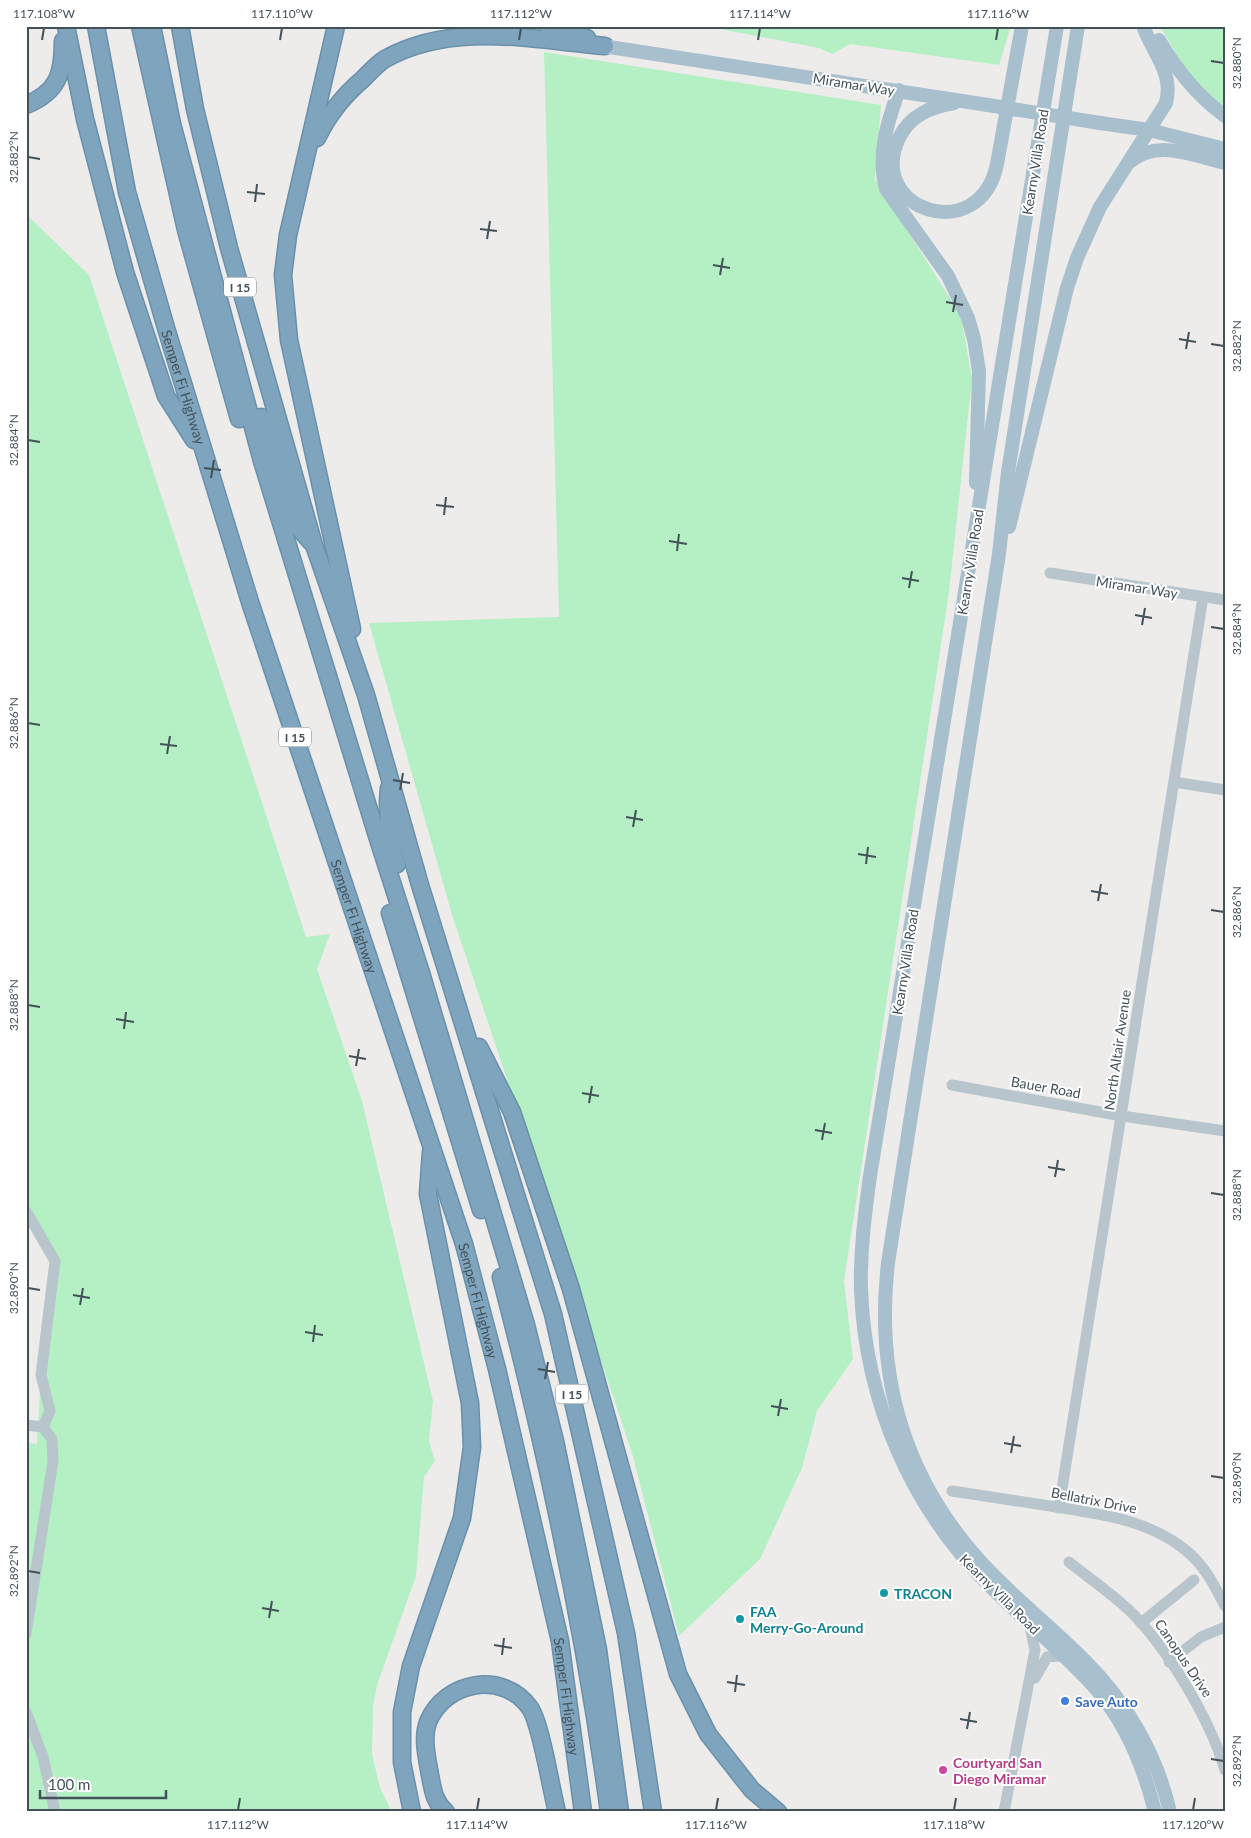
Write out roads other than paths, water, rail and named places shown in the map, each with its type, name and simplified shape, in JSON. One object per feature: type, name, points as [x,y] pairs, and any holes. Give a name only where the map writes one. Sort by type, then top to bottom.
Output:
[{"type":"highway","points":[[26,105],[39,100],[51,91],[58,77],[63,62],[64,26]]},
{"type":"highway","points":[[64,26],[85,119],[125,272],[166,396],[206,459]]},
{"type":"highway","name":"Semper Fi Highway","points":[[96,26],[127,192],[206,459],[250,602],[432,1143],[464,1244],[534,1522],[560,1641],[583,1812]]},
{"type":"highway","points":[[140,26],[163,136],[209,315],[497,1260],[559,1518],[587,1661],[609,1812]]},
{"type":"highway","points":[[152,26],[172,124],[262,461],[411,943],[526,1325],[555,1441],[598,1650],[620,1812]]},
{"type":"highway","name":"I 15","points":[[180,26],[196,109],[228,248],[314,545],[366,695],[420,885],[550,1304],[566,1365],[626,1633],[655,1812]]},
{"type":"highway","points":[[336,26],[288,235],[283,275],[289,340],[366,695]]},
{"type":"highway","points":[[546,26],[582,35],[605,46]]},
{"type":"highway","points":[[307,158],[324,123],[350,90],[384,59],[417,45],[443,38],[473,35],[605,46]]},
{"type":"highway","points":[[223,318],[235,339],[296,525],[314,545]]},
{"type":"highway","points":[[390,776],[387,805],[390,842],[406,898],[411,943]]},
{"type":"highway","points":[[458,1008],[512,1112],[571,1289],[678,1674],[708,1734],[752,1790],[778,1812]]},
{"type":"highway","points":[[412,1812],[402,1762],[402,1712],[411,1666],[462,1518],[472,1447],[470,1403],[428,1194],[432,1143]]},
{"type":"highway","points":[[446,1812],[436,1802],[431,1780],[425,1748],[428,1724],[438,1704],[457,1690],[473,1685],[499,1686],[515,1694],[531,1709],[557,1812]]},
{"type":"main road","name":"Miramar Way","points":[[482,26],[1149,130],[1225,149]]},
{"type":"main road","points":[[899,90],[892,156],[892,169],[898,185],[906,197],[918,206],[933,212],[949,212],[969,207],[991,186],[994,176],[1022,26]]},
{"type":"main road","name":"Kearny Villa Road","points":[[1057,26],[870,1176],[863,1233],[861,1288],[864,1327],[876,1391],[906,1472],[929,1512],[961,1556],[1071,1662],[1098,1691],[1119,1722],[1138,1757],[1155,1812]]},
{"type":"main road","name":"Kearny Villa Road","points":[[1078,26],[1008,472],[999,554],[888,1263],[883,1315],[886,1362],[893,1400],[906,1443],[935,1502],[980,1560],[1085,1660],[1113,1692],[1147,1748],[1170,1812]]},
{"type":"main road","points":[[999,554],[1009,528],[1072,273],[1091,224],[1166,104],[1168,83],[1163,65],[1143,26]]},
{"type":"main road","points":[[1151,26],[1188,82],[1202,98],[1225,116]]},
{"type":"main road","points":[[899,90],[885,133],[881,161],[882,175],[886,189],[948,276],[968,318],[974,339],[978,371],[974,481],[981,492]]},
{"type":"main road","points":[[892,156],[901,134],[914,119],[930,108],[965,101]]},
{"type":"main road","points":[[1127,165],[1139,155],[1157,149],[1184,153],[1225,164]]},
{"type":"street","name":"Miramar Way","points":[[1050,573],[1225,600]]},
{"type":"street","name":"North Altair Avenue","points":[[1059,1508],[1203,597]]},
{"type":"street","points":[[1174,782],[1225,790]]},
{"type":"street","name":"Bauer Road","points":[[952,1085],[1122,1116],[1225,1131]]},
{"type":"street","points":[[26,1211],[55,1261],[41,1375],[50,1411],[43,1427]]},
{"type":"street","points":[[26,1425],[43,1427],[52,1439],[53,1461],[26,1634]]},
{"type":"street","name":"Bellatrix Drive","points":[[952,1491],[1133,1522],[1172,1540],[1190,1554],[1209,1574],[1225,1606]]},
{"type":"street","name":"Canopus Drive","points":[[1069,1562],[1128,1609],[1141,1622],[1200,1708],[1222,1751],[1225,1770]]},
{"type":"street","points":[[1141,1622],[1194,1580]]},
{"type":"street","points":[[1004,1812],[1035,1650],[1028,1622]]},
{"type":"street","points":[[1169,1662],[1201,1638],[1225,1627]]},
{"type":"street","points":[[1028,1691],[1046,1657],[1060,1656],[1071,1662]]},
{"type":"street","points":[[26,1712],[43,1757],[55,1812]]},
{"type":"place","name":"TRACON","points":[[884,1593]]},
{"type":"place","name":"FAA Merry-Go-Around","points":[[740,1619]]},
{"type":"place","name":"Save Auto","points":[[1065,1701]]},
{"type":"place","name":"Courtyard San Diego Miramar","points":[[943,1770]]}]
